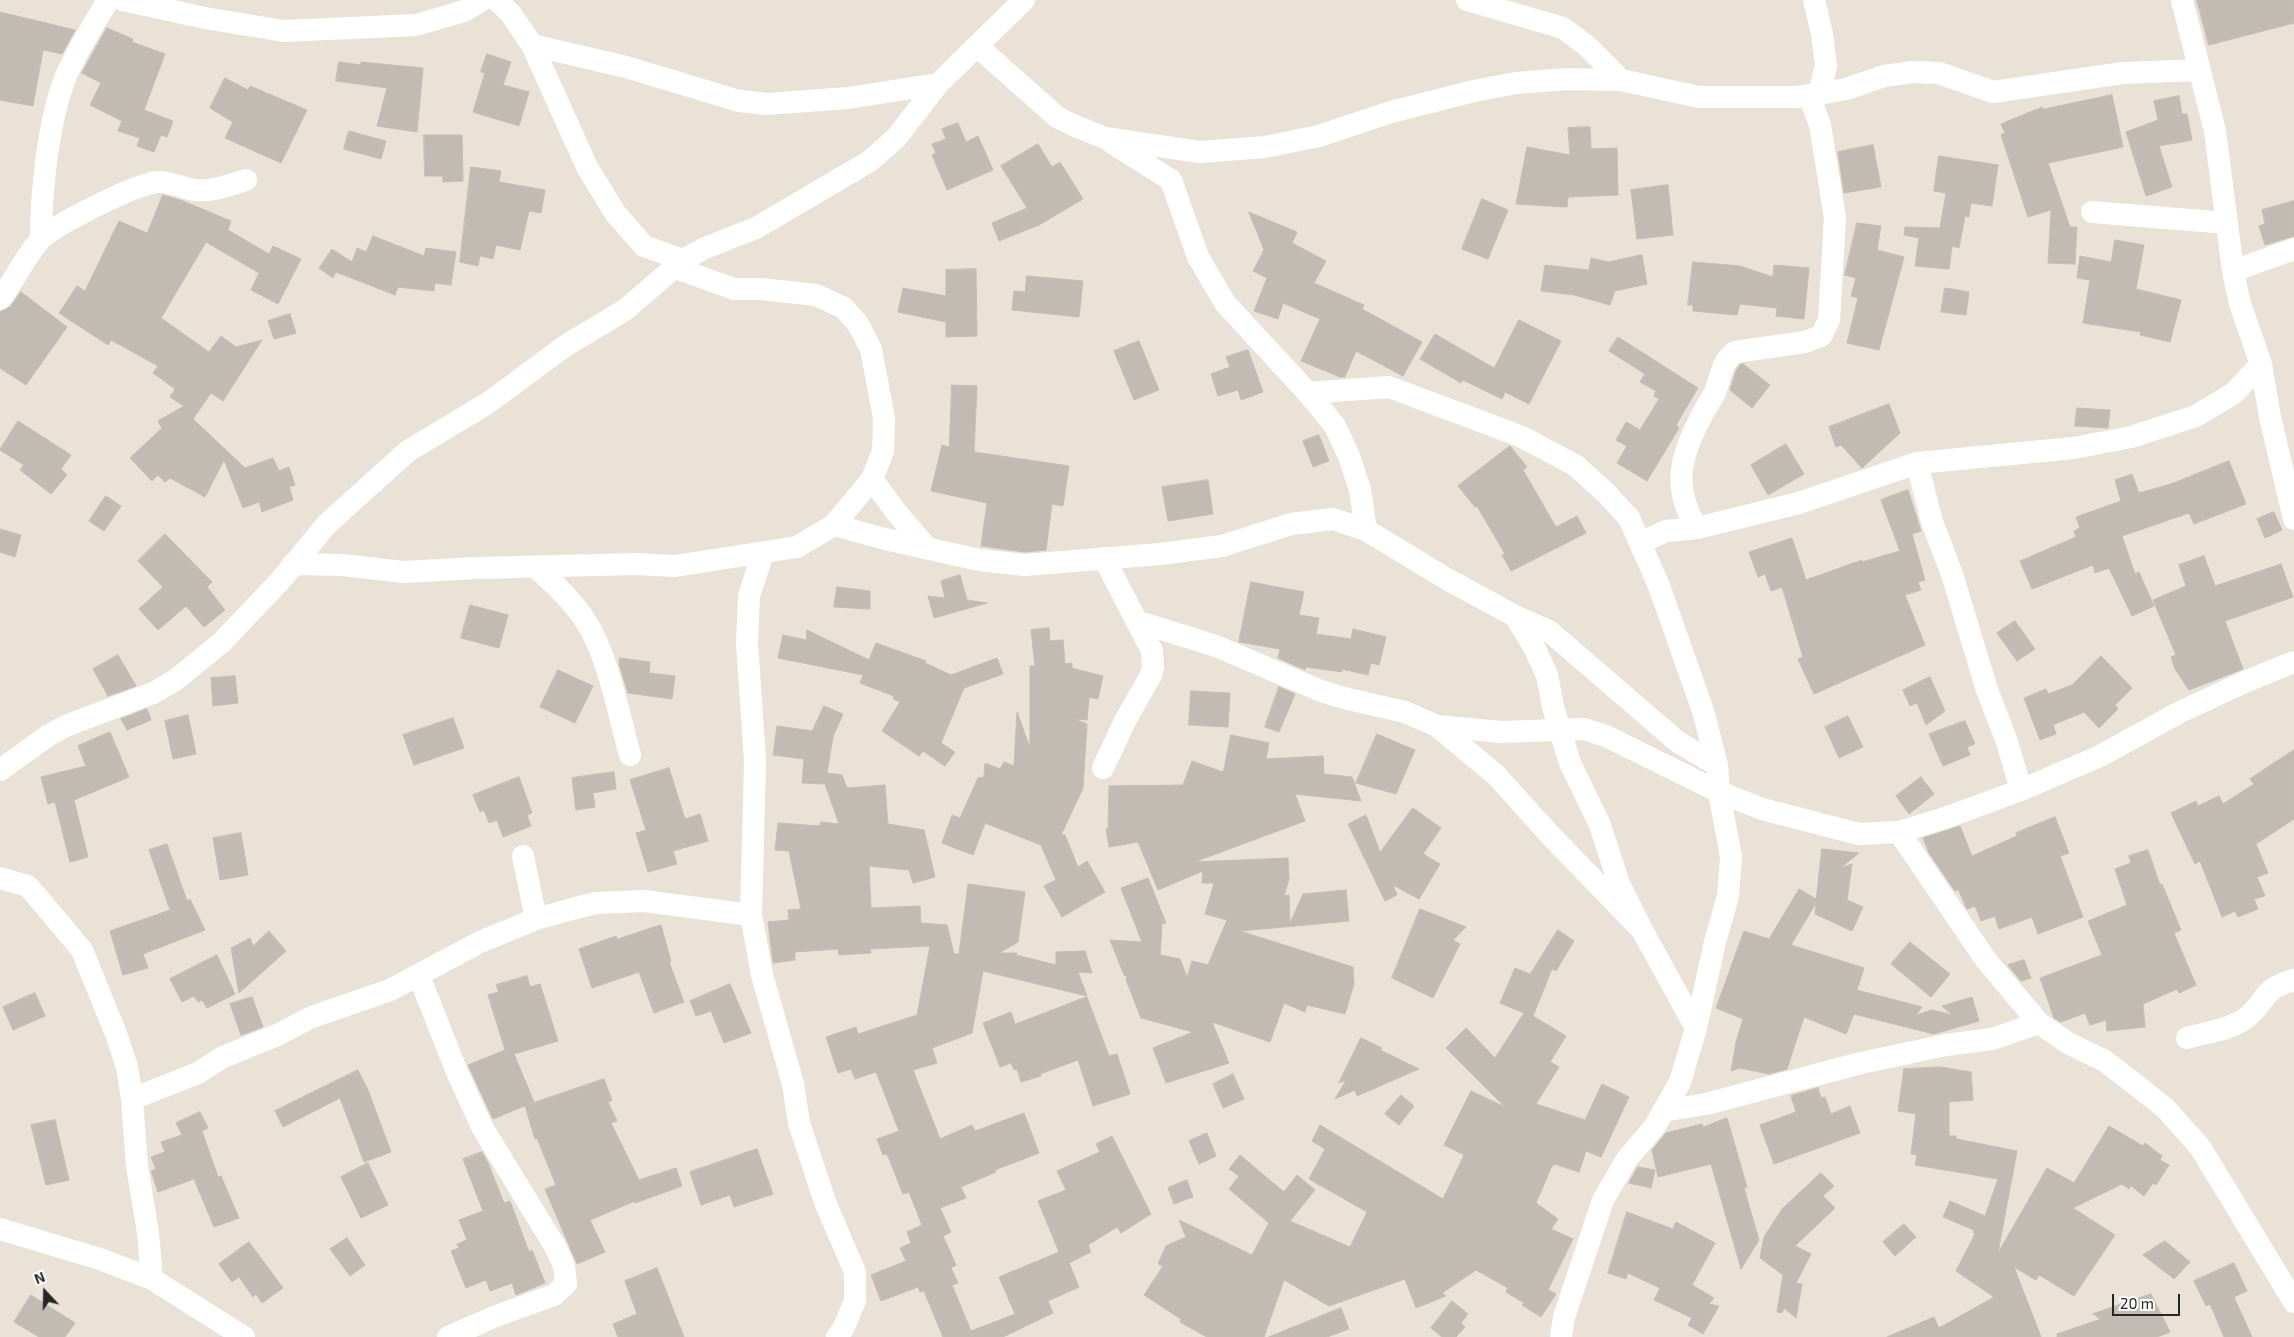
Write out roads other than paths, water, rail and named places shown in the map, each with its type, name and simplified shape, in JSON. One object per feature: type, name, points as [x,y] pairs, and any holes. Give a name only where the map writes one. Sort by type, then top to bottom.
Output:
[{"type":"street","points":[[42,239],[43,197],[51,135],[64,81],[108,0]]},
{"type":"street","points":[[123,0],[205,18],[284,31],[416,25],[464,11],[482,0]]},
{"type":"street","points":[[293,564],[343,565],[403,572],[535,566],[636,564],[675,566],[763,553],[797,546],[834,525],[872,479],[883,451],[884,418],[871,349],[858,324],[844,308],[816,295],[761,289],[734,289],[678,264],[644,246],[615,213],[586,167],[532,45],[511,14],[497,0]]},
{"type":"street","points":[[0,770],[49,735],[174,682],[221,643],[327,524],[408,451],[488,403],[566,346],[625,310],[678,264],[706,248],[756,228],[870,162],[896,138],[938,84],[1024,0]]},
{"type":"street","points":[[1467,0],[1563,28],[1587,46],[1621,80]]},
{"type":"street","points":[[1697,528],[1682,500],[1681,474],[1686,448],[1715,392],[1721,371],[1728,357],[1735,352],[1805,342],[1822,336],[1829,320],[1835,218],[1814,95],[1826,66],[1822,34],[1814,0]]},
{"type":"street","points":[[2182,0],[2215,131],[2226,223],[2240,304],[2260,364],[2294,519]]},
{"type":"street","points":[[532,45],[626,67],[739,101],[767,104],[848,98],[938,84]]},
{"type":"street","points":[[977,46],[1057,117],[1105,138],[1171,180],[1198,257],[1225,303],[1308,393],[1335,426],[1360,490],[1366,530]]},
{"type":"street","points":[[1105,138],[1200,152],[1265,147],[1319,136],[1391,112],[1474,91],[1516,83],[1567,79],[1621,80],[1698,97],[1814,95],[1846,89],[1884,76],[1914,72],[1939,74],[1994,92],[2123,73],[2200,70]]},
{"type":"street","points":[[0,299],[42,239],[58,227],[107,201],[148,184],[164,183],[200,190],[219,188],[246,180]]},
{"type":"street","points":[[2092,212],[2226,223]]},
{"type":"street","points":[[2233,271],[2294,249]]},
{"type":"street","points":[[1640,543],[1666,531],[1697,528],[1799,503],[1917,463],[2074,448],[2131,436],[2196,416],[2234,393],[2260,364]]},
{"type":"street","points":[[1308,393],[1389,387],[1520,436],[1575,465],[1606,493],[1629,518],[1678,637],[1703,711],[1717,765],[1719,792],[1730,857],[1728,896],[1715,942],[1696,1028],[1680,1082],[1655,1126],[1627,1159],[1602,1200],[1564,1317],[1561,1337]]},
{"type":"street","points":[[1917,463],[1932,522],[1952,574],[1987,690],[2007,742],[2021,790]]},
{"type":"street","points":[[872,479],[896,512],[927,548]]},
{"type":"street","points":[[834,525],[885,539],[978,560],[1025,565],[1222,546],[1291,524],[1333,519],[1366,530],[1445,578],[1515,616],[1549,631],[1678,742],[1717,765]]},
{"type":"street","points":[[763,553],[749,596],[746,644],[755,761],[751,915],[762,975],[793,1084],[799,1123],[825,1202],[856,1272],[855,1301],[843,1329],[837,1337]]},
{"type":"street","points":[[1102,768],[1125,721],[1151,675],[1153,667],[1152,651],[1104,558]]},
{"type":"street","points":[[535,566],[568,597],[586,622],[604,663],[630,755]]},
{"type":"street","points":[[1515,616],[1534,647],[1547,675],[1559,729],[1570,763],[1600,825],[1619,884],[1696,1028]]},
{"type":"street","points":[[1136,621],[1216,646],[1322,691],[1405,712],[1437,726],[1496,775],[1551,836],[1642,930]]},
{"type":"street","points":[[1437,726],[1501,732],[1584,729],[1606,736],[1719,792],[1762,809],[1860,834],[1898,832],[1945,818],[2021,790],[2100,756],[2188,708],[2294,662]]},
{"type":"street","points":[[1898,832],[1986,960],[2039,1024],[2068,1043],[2105,1061],[2165,1108],[2200,1147],[2294,1302]]},
{"type":"street","points":[[523,856],[536,919]]},
{"type":"street","points":[[0,878],[28,886],[82,950],[116,1034],[127,1067],[132,1099],[137,1166],[148,1233],[152,1280]]},
{"type":"street","points":[[132,1099],[198,1073],[221,1058],[277,1035],[312,1017],[382,993],[419,976],[480,942],[536,919],[596,903],[644,901],[751,915]]},
{"type":"street","points":[[419,976],[457,1072],[482,1127],[556,1248],[564,1266],[566,1284],[554,1295],[496,1316],[448,1337]]},
{"type":"street","points":[[2187,1038],[2240,1022],[2253,1012],[2271,989],[2294,980]]},
{"type":"street","points":[[1664,1111],[1706,1104],[1861,1063],[1946,1045],[1992,1038],[2039,1024]]},
{"type":"street","points":[[0,1229],[100,1259],[152,1280],[244,1337]]}]
